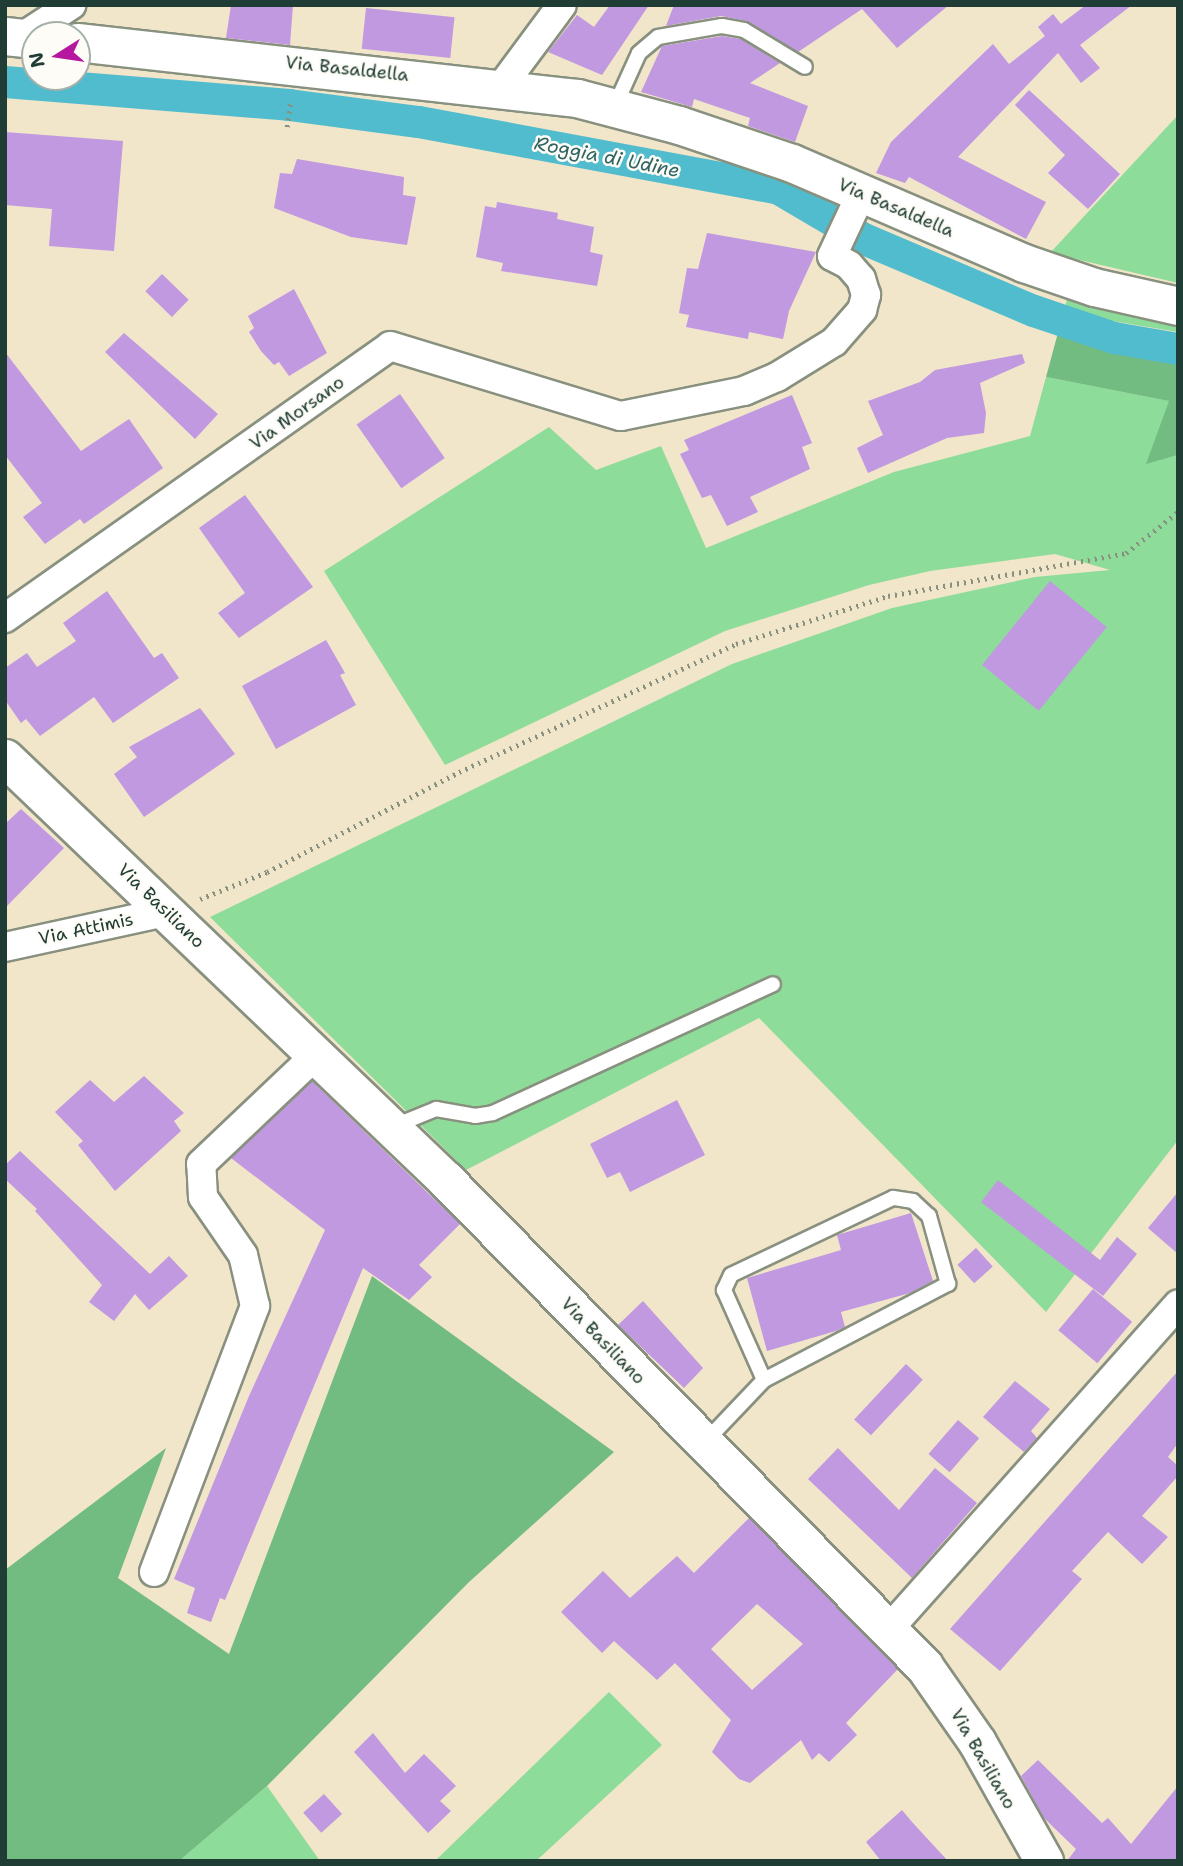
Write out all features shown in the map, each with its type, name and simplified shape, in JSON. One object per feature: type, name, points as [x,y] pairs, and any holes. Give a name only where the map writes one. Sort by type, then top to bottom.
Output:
[{"type":"street","points":[[46,21],[71,5]]},
{"type":"street","points":[[501,87],[562,5]]},
{"type":"street","name":"Via Basaldella","points":[[91,44],[501,87],[615,107],[780,159],[857,203],[1024,263],[1094,287],[1178,306]]},
{"type":"street","name":"Via Morsano","points":[[5,618],[390,345],[621,416],[744,391],[809,359],[834,342],[862,310],[866,295],[849,265],[832,256],[857,203]]},
{"type":"street","name":"Via Basiliano","points":[[5,758],[391,1128],[925,1666],[977,1742],[1044,1861]]},
{"type":"street","name":"Via Attimis","points":[[5,947],[166,912]]},
{"type":"street","points":[[154,1572],[256,1306],[243,1255],[203,1197],[201,1164],[316,1055]]},
{"type":"street","points":[[888,1630],[1178,1304]]},
{"type":"lane","points":[[615,107],[639,53],[658,37],[722,26],[744,30],[805,67]]},
{"type":"lane","points":[[391,1128],[436,1109],[475,1116],[493,1113],[773,984]]},
{"type":"lane","points":[[703,1444],[764,1380],[948,1284],[929,1216],[913,1201],[893,1198],[731,1275],[724,1290],[764,1380]]},
{"type":"path","points":[[287,127],[292,95]]},
{"type":"path","points":[[166,912],[267,872],[459,772],[736,644],[888,596],[1126,553],[1178,512]]},
{"type":"green space","points":[[1178,115],[1178,283],[1050,253]]},
{"type":"green space","points":[[1067,299],[1178,321],[1178,332],[1064,313]]},
{"type":"green space","points":[[1059,329],[1109,348],[1178,359],[1178,455],[1146,464],[1169,401],[1046,377]]},
{"type":"green space","points":[[1046,377],[1170,401],[1147,463],[1178,455],[1178,1140],[1046,1312],[759,1018],[466,1170],[210,917],[732,664],[892,608],[1035,577],[1110,570],[1055,554],[930,571],[869,585],[725,631],[445,765],[324,571],[549,427],[596,470],[661,446],[706,548],[894,472],[1030,436]]},
{"type":"green space","points":[[372,1276],[614,1452],[469,1582],[267,1786],[179,1861],[5,1861],[5,1570],[166,1448],[118,1578],[229,1654]]},
{"type":"green space","points":[[609,1692],[662,1745],[536,1861],[435,1861]]},
{"type":"green space","points":[[267,1786],[320,1861],[179,1861]]},
{"type":"building","points":[[231,5],[293,5],[290,45],[226,38]]},
{"type":"building","points":[[610,5],[649,5],[602,75],[548,52],[577,15],[594,27]]},
{"type":"building","points":[[674,5],[949,5],[897,48],[862,9],[798,52],[746,21],[721,16],[666,26]]},
{"type":"building","points":[[1086,5],[1132,5],[1080,45],[1100,68],[1081,83],[1058,53],[958,157],[1046,202],[1026,239],[909,177],[905,183],[876,173],[891,142],[993,44],[1009,64],[1045,36],[1038,27],[1053,14],[1061,24]]},
{"type":"building","points":[[366,8],[455,17],[450,58],[362,49]]},
{"type":"building","points":[[722,36],[741,39],[780,63],[750,83],[808,106],[795,142],[748,126],[750,118],[694,99],[692,107],[641,92],[662,46]]},
{"type":"building","points":[[1029,90],[1120,174],[1088,209],[1048,173],[1065,155],[1015,105]]},
{"type":"building","points":[[5,132],[123,141],[114,251],[49,246],[52,209],[5,205]]},
{"type":"building","points":[[297,159],[404,177],[403,195],[416,197],[407,245],[351,237],[274,208],[280,173],[292,174]]},
{"type":"building","points":[[497,202],[558,213],[557,219],[594,227],[590,252],[603,255],[597,286],[501,271],[503,263],[476,257],[485,206],[496,208]]},
{"type":"building","points":[[707,233],[816,252],[789,311],[783,339],[749,332],[748,339],[686,327],[689,315],[679,313],[687,268],[698,269]]},
{"type":"building","points":[[162,274],[189,300],[172,317],[145,291]]},
{"type":"building","points":[[294,289],[327,353],[289,376],[279,362],[274,365],[261,351],[249,332],[254,328],[248,316]]},
{"type":"building","points":[[124,333],[218,414],[195,439],[105,352]]},
{"type":"building","points":[[5,352],[81,451],[129,419],[163,468],[84,524],[80,519],[45,544],[23,517],[42,503],[5,455]]},
{"type":"building","points":[[1022,354],[1025,363],[980,383],[986,413],[984,433],[947,438],[868,473],[857,448],[883,435],[868,401],[920,382],[935,370]]},
{"type":"building","points":[[400,394],[445,458],[401,488],[357,424]]},
{"type":"building","points":[[792,395],[812,443],[802,447],[810,469],[750,497],[758,512],[727,526],[711,495],[702,498],[680,454],[689,450],[684,440]]},
{"type":"building","points":[[245,495],[313,587],[239,638],[218,613],[245,593],[199,528]]},
{"type":"building","points":[[1050,581],[1107,627],[1039,711],[982,665]]},
{"type":"building","points":[[107,591],[154,658],[162,653],[179,678],[113,723],[94,697],[40,736],[26,719],[21,723],[5,700],[5,668],[27,653],[37,667],[76,641],[63,623]]},
{"type":"building","points":[[326,640],[345,673],[340,675],[356,705],[276,749],[242,686]]},
{"type":"building","points":[[200,708],[235,754],[144,817],[114,774],[137,757],[129,747]]},
{"type":"building","points":[[21,809],[64,848],[5,908],[5,824]]},
{"type":"building","points":[[144,1076],[184,1113],[174,1121],[181,1131],[115,1191],[78,1145],[83,1141],[55,1112],[90,1080],[114,1102]]},
{"type":"building","points":[[312,1081],[460,1224],[419,1265],[432,1277],[409,1300],[363,1268],[225,1600],[220,1598],[211,1622],[187,1613],[195,1588],[174,1579],[249,1396],[325,1230],[231,1158]]},
{"type":"building","points":[[677,1100],[705,1155],[630,1192],[620,1172],[607,1178],[590,1144]]},
{"type":"building","points":[[20,1151],[150,1274],[169,1256],[188,1276],[149,1310],[135,1294],[114,1321],[89,1302],[102,1285],[35,1211],[37,1209],[5,1179],[5,1165]]},
{"type":"building","points":[[998,1180],[1100,1260],[1117,1237],[1137,1254],[1103,1296],[981,1202]]},
{"type":"building","points":[[1178,1192],[1178,1254],[1148,1228]]},
{"type":"building","points":[[911,1213],[933,1281],[910,1293],[841,1312],[845,1327],[836,1331],[767,1351],[747,1278],[841,1250],[837,1235]]},
{"type":"building","points":[[976,1248],[993,1267],[974,1283],[957,1265]]},
{"type":"building","points":[[1093,1289],[1132,1322],[1097,1363],[1058,1330]]},
{"type":"building","points":[[643,1301],[703,1368],[684,1388],[618,1325]]},
{"type":"building","points":[[906,1364],[923,1380],[871,1435],[854,1420]]},
{"type":"building","points":[[1178,1371],[1178,1443],[1168,1457],[1178,1466],[1178,1476],[1142,1516],[1168,1537],[1142,1564],[1108,1532],[1072,1571],[1082,1579],[1000,1671],[950,1629]]},
{"type":"building","points":[[1015,1381],[1050,1409],[1031,1431],[1037,1438],[1024,1452],[983,1417]]},
{"type":"building","points":[[958,1420],[979,1438],[950,1472],[928,1454]]},
{"type":"building","points":[[838,1448],[899,1510],[935,1468],[977,1503],[912,1578],[808,1479]]},
{"type":"building","points":[[749,1518],[898,1669],[846,1723],[857,1735],[829,1762],[819,1753],[812,1760],[801,1740],[750,1783],[739,1779],[712,1752],[731,1720],[675,1663],[657,1680],[614,1641],[602,1653],[561,1612],[603,1571],[630,1598],[677,1556],[694,1573]],"holes":[[[757,1604],[803,1644],[752,1690],[711,1649]]]},
{"type":"building","points":[[373,1733],[405,1773],[424,1754],[456,1786],[440,1801],[451,1811],[428,1833],[354,1752]]},
{"type":"building","points":[[1038,1760],[1102,1823],[1108,1818],[1131,1844],[1178,1786],[1178,1861],[1067,1861],[1076,1849],[1044,1818],[1021,1776]]},
{"type":"building","points":[[324,1794],[342,1814],[321,1833],[303,1813]]},
{"type":"building","points":[[902,1810],[948,1861],[881,1861],[866,1842]]},
{"type":"waterway","name":"Roggia di Udine","points":[[5,82],[289,105],[419,122],[779,189],[864,239],[1034,311],[1114,338],[1178,349]]}]
